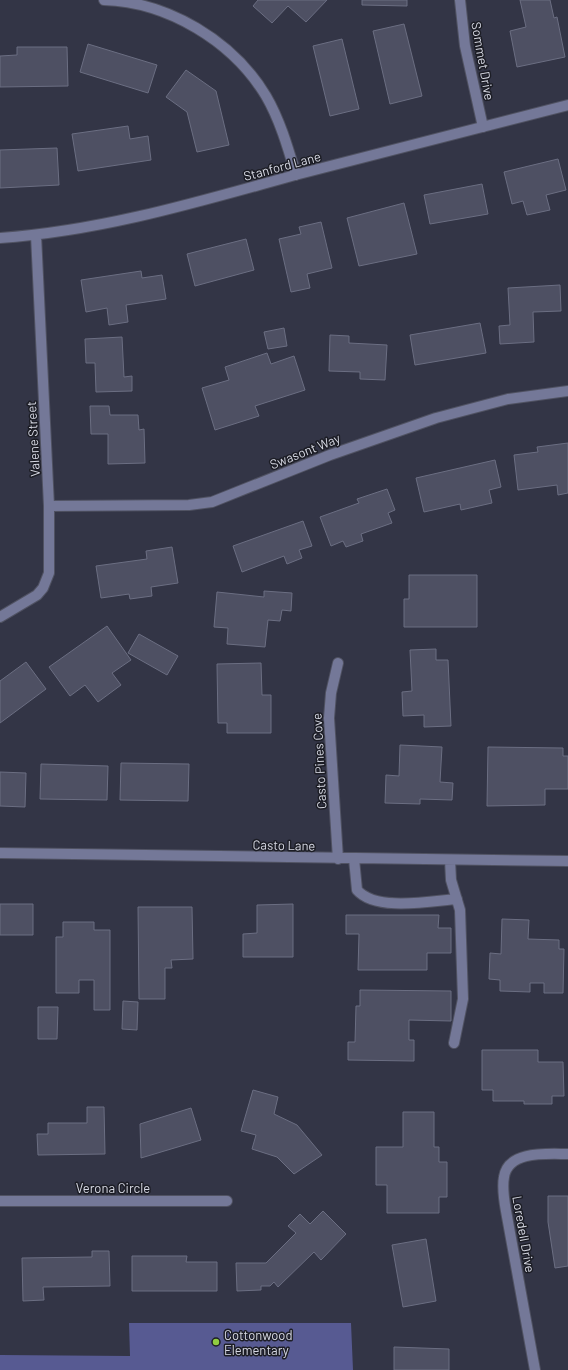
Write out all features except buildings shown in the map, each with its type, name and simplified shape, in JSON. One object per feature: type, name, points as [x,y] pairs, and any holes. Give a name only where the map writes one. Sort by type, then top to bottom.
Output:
[{"type":"street","points":[[104,0],[151,8],[182,20],[213,39],[249,72],[266,96],[280,124],[296,175]]},
{"type":"street","name":"Sommet Drive","points":[[460,0],[465,46],[483,127]]},
{"type":"street","name":"Stanford Lane","points":[[0,238],[36,236],[74,231],[183,207],[296,175],[568,105]]},
{"type":"street","name":"Valene Street","points":[[0,617],[37,595],[47,581],[50,563],[49,506],[36,236]]},
{"type":"street","name":"Swasont Way","points":[[49,506],[189,505],[212,502],[330,455],[436,418],[508,399],[568,391]]},
{"type":"street","name":"Casto Pines Cove","points":[[338,663],[331,693],[329,718],[338,859]]},
{"type":"street","name":"Casto Lane","points":[[0,853],[338,859],[568,861]]},
{"type":"street","points":[[354,859],[357,890],[371,899],[394,903],[457,899]]},
{"type":"street","points":[[450,860],[451,880],[460,910],[463,999],[454,1043]]},
{"type":"street","name":"Loredell Drive","points":[[535,1370],[506,1211],[503,1188],[504,1176],[507,1166],[516,1159],[527,1156],[568,1154]]},
{"type":"street","name":"Verona Circle","points":[[0,1201],[227,1201]]},
{"type":"shaded area","name":"Cottonwood Elementary","points":[[129,1323],[351,1323],[353,1370],[0,1370],[0,1355],[130,1356]]},
{"type":"place","name":"Cottonwood Elementary","points":[[216,1342]]}]
